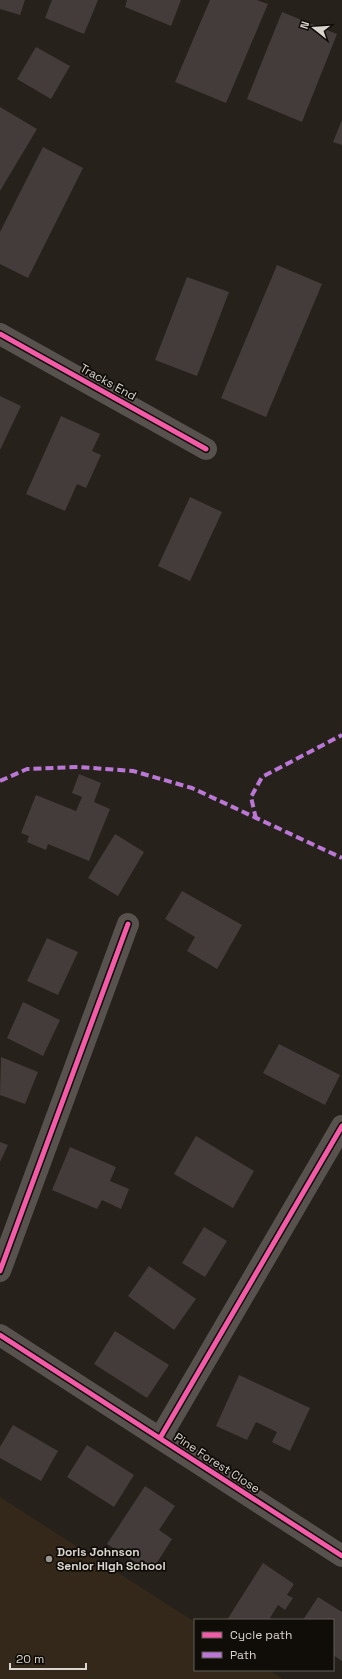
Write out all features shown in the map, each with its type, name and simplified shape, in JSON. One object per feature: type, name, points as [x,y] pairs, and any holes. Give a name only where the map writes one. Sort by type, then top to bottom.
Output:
[{"type":"street","name":"Tracks End","points":[[0,334],[206,448]]},
{"type":"street","points":[[0,1271],[128,924]]},
{"type":"street","points":[[160,1438],[342,1126]]},
{"type":"street","name":"Pine Forest Close","points":[[0,1335],[342,1556]]},
{"type":"shaded area","name":"Doris Johnson Senior High School","points":[[0,1497],[194,1621],[194,1671],[271,1671],[283,1679],[0,1679]]},
{"type":"building","points":[[0,0],[25,0],[20,15],[0,9]]},
{"type":"building","points":[[52,0],[98,0],[84,34],[45,18]]},
{"type":"building","points":[[127,0],[181,0],[171,26],[125,7]]},
{"type":"building","points":[[210,0],[257,0],[268,4],[226,103],[175,82]]},
{"type":"building","points":[[282,12],[337,34],[302,122],[247,99]]},
{"type":"building","points":[[36,47],[70,66],[51,99],[17,79]]},
{"type":"building","points":[[0,107],[37,129],[0,191]]},
{"type":"building","points":[[342,120],[342,145],[333,142]]},
{"type":"building","points":[[43,147],[83,168],[28,278],[0,264],[0,232]]},
{"type":"building","points":[[277,265],[322,284],[266,417],[221,398]]},
{"type":"building","points":[[187,277],[229,292],[197,376],[155,360]]},
{"type":"building","points":[[0,396],[21,406],[0,450]]},
{"type":"building","points":[[61,416],[100,434],[92,451],[101,455],[86,488],[77,484],[65,511],[26,494]]},
{"type":"building","points":[[190,497],[222,512],[190,581],[158,566]]},
{"type":"building","points":[[79,774],[101,783],[94,802],[110,809],[89,861],[48,844],[46,850],[27,842],[29,836],[21,833],[36,795],[76,811],[82,797],[72,793]]},
{"type":"building","points":[[115,834],[144,852],[118,896],[88,878]]},
{"type":"building","points":[[182,891],[242,925],[217,969],[187,951],[195,937],[165,919]]},
{"type":"building","points":[[47,938],[78,952],[58,995],[27,981]]},
{"type":"building","points":[[23,1002],[60,1020],[43,1056],[7,1038]]},
{"type":"building","points":[[279,1044],[340,1075],[325,1105],[263,1073]]},
{"type":"building","points":[[1,1057],[38,1072],[25,1104],[0,1095]]},
{"type":"building","points":[[196,1136],[254,1171],[233,1208],[174,1174]]},
{"type":"building","points":[[0,1142],[8,1145],[0,1162]]},
{"type":"building","points":[[70,1147],[116,1167],[110,1181],[129,1189],[121,1209],[102,1200],[97,1209],[52,1190]]},
{"type":"building","points":[[204,1227],[227,1241],[205,1277],[182,1263]]},
{"type":"building","points":[[149,1266],[196,1299],[174,1330],[128,1296]]},
{"type":"building","points":[[115,1331],[169,1365],[147,1398],[94,1364]]},
{"type":"building","points":[[239,1375],[310,1408],[290,1451],[272,1442],[277,1432],[256,1422],[247,1440],[216,1426]]},
{"type":"building","points":[[13,1425],[58,1451],[41,1481],[0,1458],[0,1447]]},
{"type":"building","points":[[87,1445],[134,1475],[114,1507],[67,1477]]},
{"type":"building","points":[[145,1486],[175,1506],[159,1530],[172,1539],[151,1572],[107,1544]]},
{"type":"building","points":[[263,1563],[294,1584],[287,1595],[293,1598],[285,1610],[278,1605],[270,1618],[271,1619],[228,1619]]},
{"type":"building","points":[[318,1597],[342,1612],[342,1661],[334,1656],[334,1619],[304,1619]]},
{"type":"marked path","points":[[256,819],[251,797],[262,777],[342,735]]},
{"type":"marked path","points":[[0,781],[27,769],[79,767],[133,771],[192,788],[342,858]]},
{"type":"cycle path","points":[[0,334],[206,449]]},
{"type":"cycle path","points":[[0,1271],[128,924]]},
{"type":"cycle path","points":[[160,1438],[342,1126]]},
{"type":"cycle path","points":[[0,1335],[342,1556]]},
{"type":"place","name":"Doris Johnson Senior High School","points":[[49,1559]]}]
